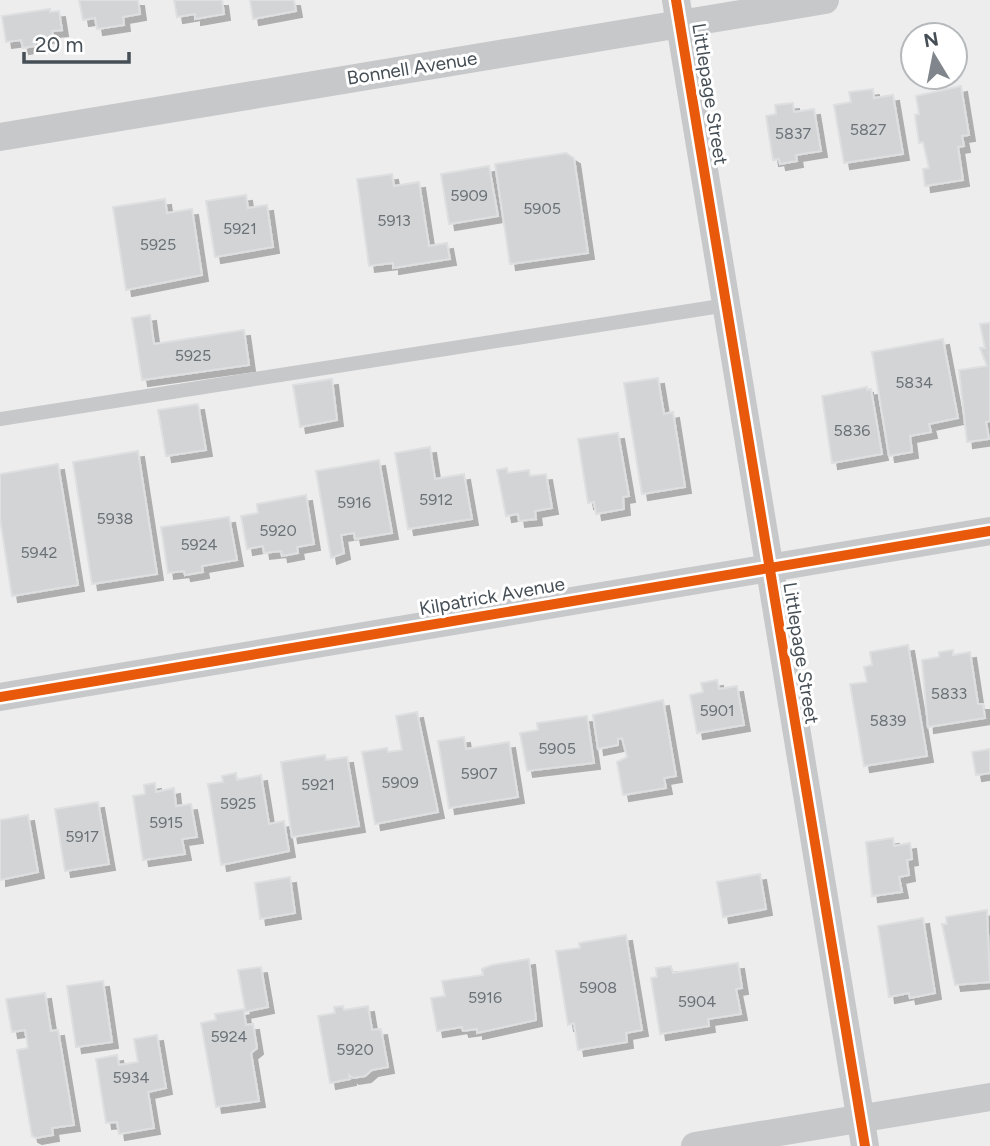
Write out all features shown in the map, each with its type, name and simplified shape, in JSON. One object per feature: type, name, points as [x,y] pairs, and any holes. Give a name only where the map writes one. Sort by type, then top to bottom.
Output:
[{"type":"street","name":"Bonnell Avenue","points":[[0,137],[678,12],[825,0]]},
{"type":"street","name":"Littlepage Street","points":[[678,12],[865,1146]]},
{"type":"street","name":"Kilpatrick Avenue","points":[[0,697],[990,531]]},
{"type":"street","points":[[695,1146],[990,1097]]},
{"type":"lane","points":[[0,419],[727,305]]},
{"type":"building","points":[[79,0],[138,0],[140,14],[123,17],[124,25],[97,29],[95,18],[83,20]]},
{"type":"building","points":[[174,0],[222,0],[224,14],[195,19],[195,14],[177,17]]},
{"type":"building","points":[[250,0],[294,0],[296,11],[253,19]]},
{"type":"building","points":[[50,9],[50,12],[59,11],[62,30],[52,31],[53,36],[34,39],[35,46],[23,48],[21,40],[6,42],[2,16]]},
{"type":"building","points":[[873,89],[874,98],[893,95],[903,154],[844,163],[834,105],[851,102],[849,92]]},
{"type":"building","points":[[938,91],[962,91],[969,135],[962,136],[964,146],[958,147],[963,180],[925,186],[923,169],[929,168],[923,142],[919,143],[915,115],[919,114],[916,96]]},
{"type":"building","points":[[793,103],[794,112],[814,109],[821,151],[796,155],[797,161],[780,164],[779,159],[773,160],[766,116],[776,114],[775,105]]},
{"type":"building","points":[[566,153],[574,158],[588,253],[510,264],[495,164]]},
{"type":"building","points":[[489,166],[498,216],[449,224],[441,174]]},
{"type":"building","points":[[392,174],[394,186],[419,182],[429,246],[447,243],[450,259],[393,268],[393,263],[369,266],[357,179]]},
{"type":"building","points":[[246,195],[248,208],[267,205],[273,247],[215,257],[206,201]]},
{"type":"building","points":[[165,199],[167,213],[192,209],[202,275],[126,290],[113,207]]},
{"type":"building","points":[[150,315],[154,344],[244,330],[249,365],[142,380],[132,318]]},
{"type":"building","points":[[990,323],[990,421],[986,422],[989,439],[967,442],[959,370],[987,366],[980,348],[985,348],[980,324]]},
{"type":"building","points":[[943,339],[958,418],[929,424],[931,432],[910,436],[912,452],[889,456],[872,352]]},
{"type":"building","points":[[658,378],[664,414],[673,412],[685,487],[642,494],[624,383]]},
{"type":"building","points":[[332,379],[337,420],[300,427],[293,385]]},
{"type":"building","points":[[867,387],[867,390],[871,389],[882,454],[832,463],[822,396]]},
{"type":"building","points":[[198,404],[206,450],[166,456],[158,410]]},
{"type":"building","points":[[618,433],[629,496],[623,497],[624,509],[596,514],[594,502],[588,503],[578,439]]},
{"type":"building","points":[[430,447],[435,479],[464,474],[472,519],[408,529],[395,453]]},
{"type":"building","points":[[138,451],[157,574],[92,584],[73,462]]},
{"type":"building","points":[[379,460],[392,533],[355,539],[354,533],[341,535],[344,553],[331,558],[316,471]]},
{"type":"building","points":[[58,464],[78,585],[12,596],[0,519],[0,474]]},
{"type":"building","points":[[507,468],[508,473],[529,470],[530,476],[546,474],[552,508],[535,511],[536,519],[519,521],[518,514],[506,516],[497,470]]},
{"type":"building","points":[[306,495],[314,544],[297,547],[298,553],[282,556],[281,551],[264,553],[263,546],[247,549],[241,516],[258,513],[257,504]]},
{"type":"building","points":[[229,517],[237,560],[202,566],[203,572],[185,575],[184,571],[168,573],[161,527]]},
{"type":"building","points":[[908,645],[927,756],[864,766],[850,684],[867,682],[864,667],[872,665],[870,652]]},
{"type":"building","points":[[953,650],[953,655],[970,652],[978,704],[983,704],[985,718],[928,727],[922,660],[939,657],[939,652]]},
{"type":"building","points":[[717,680],[719,689],[737,686],[744,725],[697,733],[690,695],[703,692],[701,683]]},
{"type":"building","points":[[663,700],[676,776],[664,778],[666,788],[623,795],[617,762],[627,757],[622,738],[618,739],[618,745],[598,749],[593,715]]},
{"type":"building","points":[[417,712],[438,812],[375,824],[362,752],[387,748],[388,752],[402,750],[396,716]]},
{"type":"building","points":[[587,716],[594,763],[527,771],[520,733],[538,730],[537,723]]},
{"type":"building","points":[[464,737],[466,749],[509,742],[518,797],[449,808],[438,741]]},
{"type":"building","points":[[990,749],[990,773],[976,775],[972,752]]},
{"type":"building","points":[[325,755],[326,760],[347,757],[359,826],[292,837],[281,762]]},
{"type":"building","points":[[236,773],[237,780],[261,775],[269,824],[284,821],[289,851],[221,865],[208,784],[223,782],[222,776]]},
{"type":"building","points":[[155,783],[156,792],[174,788],[176,806],[191,804],[197,837],[182,839],[185,854],[143,860],[133,796],[145,794],[144,785]]},
{"type":"building","points":[[98,802],[109,864],[65,871],[55,809]]},
{"type":"building","points":[[28,815],[38,872],[0,880],[0,820]]},
{"type":"building","points":[[893,838],[894,846],[910,843],[912,859],[907,860],[909,875],[899,877],[902,892],[872,896],[866,842]]},
{"type":"building","points":[[760,874],[766,909],[723,917],[717,882]]},
{"type":"building","points":[[290,877],[295,913],[260,919],[255,883]]},
{"type":"building","points":[[987,910],[990,982],[955,985],[942,924],[947,924],[946,917]]},
{"type":"building","points":[[923,918],[935,993],[910,998],[909,993],[889,997],[878,926]]},
{"type":"building","points":[[626,935],[642,1030],[626,1033],[627,1042],[578,1050],[574,1023],[568,1025],[556,951],[580,948],[579,943]]},
{"type":"building","points":[[529,959],[536,1020],[477,1033],[477,1029],[463,1031],[462,1027],[437,1031],[431,998],[445,996],[442,981],[483,975],[482,969],[492,965]]},
{"type":"building","points":[[738,963],[742,988],[736,989],[741,1014],[708,1019],[709,1026],[660,1034],[651,978],[657,977],[656,968],[671,966],[673,973]]},
{"type":"building","points":[[261,967],[268,1007],[244,1012],[246,1025],[253,1024],[257,1048],[251,1053],[259,1101],[216,1107],[201,1023],[216,1020],[215,1014],[245,1009],[238,970]]},
{"type":"building","points":[[103,981],[112,1042],[76,1047],[67,986]]},
{"type":"building","points":[[45,993],[51,1031],[58,1030],[74,1125],[52,1128],[53,1135],[36,1138],[32,1136],[17,1050],[28,1048],[25,1030],[12,1032],[6,999]]},
{"type":"building","points":[[343,1006],[344,1010],[368,1006],[372,1030],[381,1029],[388,1067],[372,1070],[365,1076],[353,1078],[349,1075],[350,1079],[330,1083],[318,1016],[335,1013],[334,1007]]},
{"type":"building","points":[[157,1035],[166,1088],[148,1092],[154,1128],[119,1134],[117,1122],[106,1123],[96,1059],[117,1055],[119,1065],[138,1062],[134,1039]]},
{"type":"cycle path","points":[[676,0],[865,1146]]},
{"type":"cycle path","points":[[0,697],[990,531]]}]
